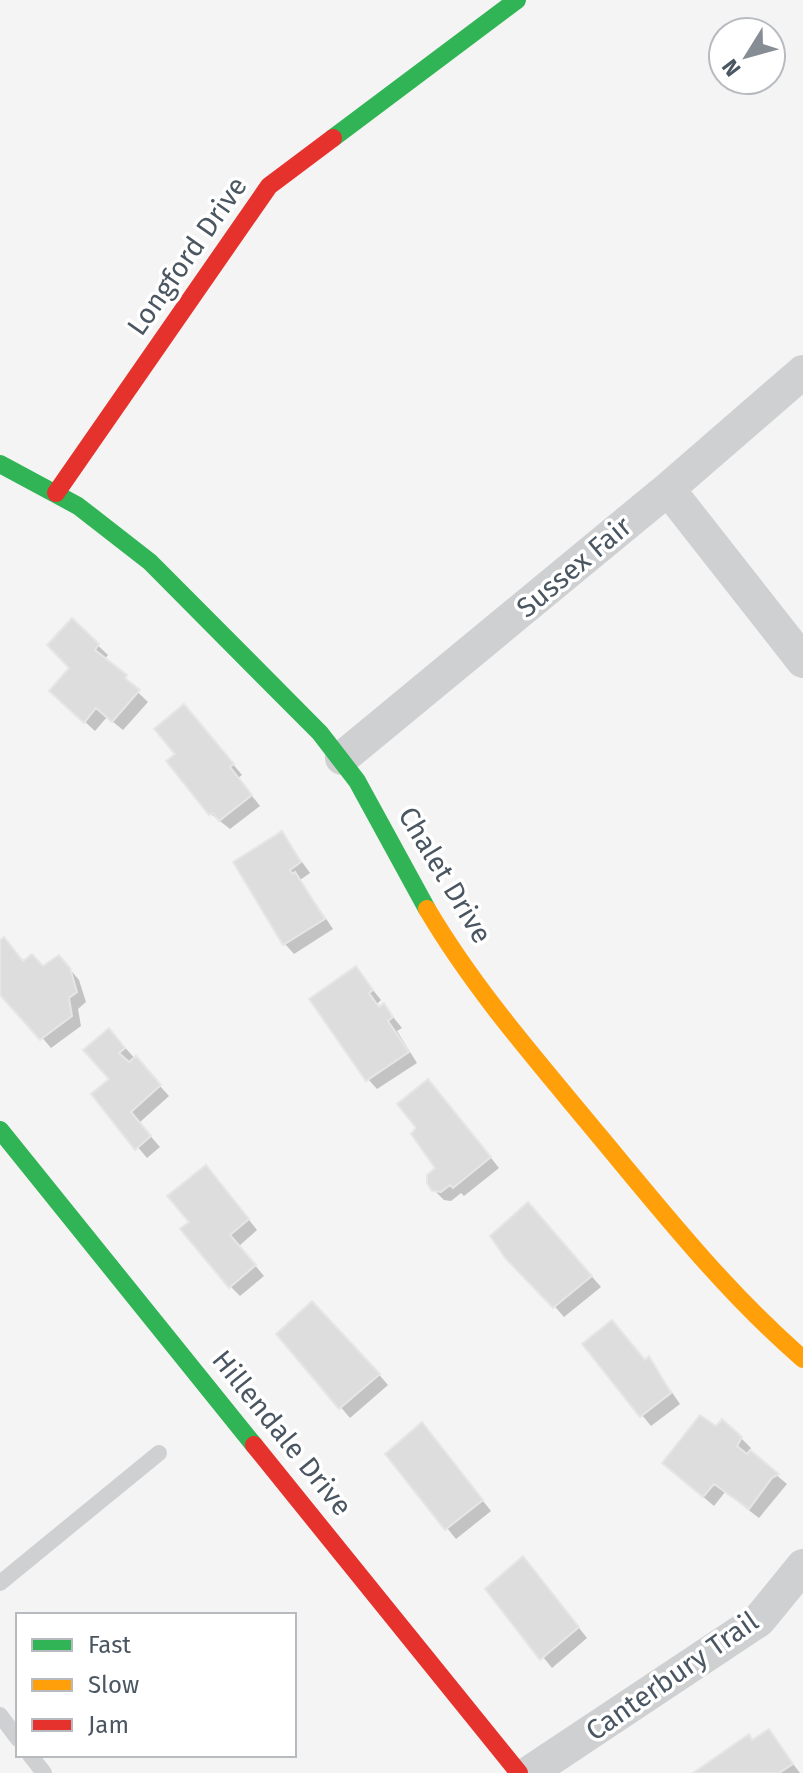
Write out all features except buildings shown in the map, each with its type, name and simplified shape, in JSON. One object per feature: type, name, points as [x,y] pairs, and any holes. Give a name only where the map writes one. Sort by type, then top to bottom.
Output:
[{"type":"street","name":"Longford Drive","points":[[56,493],[269,186],[517,0]]},
{"type":"street","name":"Sussex Fair","points":[[342,758],[668,489],[803,372]]},
{"type":"street","name":"Chalet Drive","points":[[0,464],[38,480],[150,562],[218,626],[342,758],[370,801],[437,925],[502,1015],[670,1220],[765,1328],[803,1359]]},
{"type":"street","points":[[668,489],[803,661]]},
{"type":"street","name":"Hillendale Drive","points":[[0,1130],[519,1773]]},
{"type":"street","name":"Canterbury Trail","points":[[529,1773],[759,1620],[803,1566]]},
{"type":"lane","points":[[0,1583],[159,1453]]},
{"type":"lane","points":[[0,1715],[16,1736]]},
{"type":"lane","points":[[32,1757],[44,1773]]},
{"type":"traffic: fast","points":[[333,138],[517,0]]},
{"type":"traffic: fast","points":[[0,464],[78,506],[150,562],[320,733],[357,781],[427,909]]},
{"type":"traffic: fast","points":[[0,1130],[254,1445]]},
{"type":"traffic: slow","points":[[427,909],[466,969],[510,1027],[649,1196],[748,1307],[803,1359]]},
{"type":"traffic: jam","points":[[56,493],[269,186],[333,138]]},
{"type":"traffic: jam","points":[[254,1445],[519,1773]]}]
